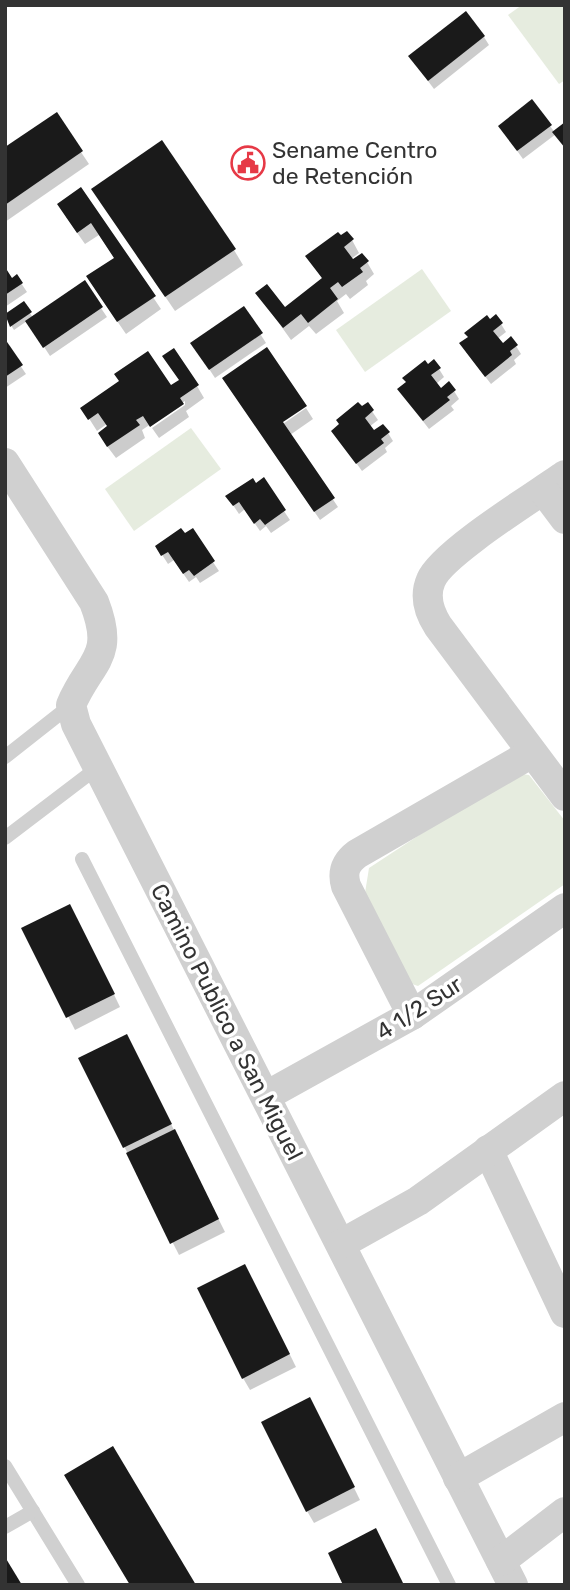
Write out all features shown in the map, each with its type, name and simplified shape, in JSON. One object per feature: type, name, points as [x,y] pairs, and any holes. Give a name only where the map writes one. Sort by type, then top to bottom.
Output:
[{"type":"street","points":[[5,463],[94,603],[99,617],[102,631],[99,659],[71,705]]},
{"type":"street","points":[[565,519],[554,483],[447,560],[431,579],[428,591],[431,616],[565,796]]},
{"type":"street","name":"Camino Publico a San Miguel","points":[[71,705],[76,724],[97,768],[507,1573]]},
{"type":"street","points":[[412,1016],[346,886],[344,870],[357,854],[532,753]]},
{"type":"street","name":"4 1/2 Sur","points":[[266,1096],[412,1016],[565,908]]},
{"type":"street","points":[[341,1244],[418,1201],[565,1096]]},
{"type":"street","points":[[488,1150],[565,1313]]},
{"type":"street","points":[[458,1478],[565,1417]]},
{"type":"street","points":[[507,1573],[565,1513]]},
{"type":"lane","points":[[5,757],[71,705]]},
{"type":"lane","points":[[5,838],[97,768]]},
{"type":"lane","points":[[82,859],[449,1585]]},
{"type":"lane","points":[[5,1466],[78,1585]]},
{"type":"lane","points":[[5,1527],[33,1511]]},
{"type":"shaded area","points":[[522,5],[565,5],[565,80],[559,84],[508,15]]},
{"type":"shaded area","points":[[422,269],[451,311],[365,372],[336,330]]},
{"type":"shaded area","points":[[191,428],[221,469],[134,531],[105,489]]},
{"type":"shaded area","points":[[514,773],[529,775],[565,821],[565,884],[418,986],[406,982],[365,893],[369,868]]},
{"type":"building","points":[[466,11],[485,36],[428,81],[408,56]]},
{"type":"building","points":[[532,99],[552,125],[517,151],[498,126]]},
{"type":"building","points":[[57,112],[83,151],[5,205],[5,147]]},
{"type":"building","points":[[565,122],[565,148],[552,132]]},
{"type":"building","points":[[162,140],[236,249],[165,297],[91,189]]},
{"type":"building","points":[[81,187],[156,296],[117,322],[86,276],[114,258],[91,223],[77,233],[57,204]]},
{"type":"building","points":[[347,231],[354,239],[344,247],[353,259],[362,253],[369,261],[360,268],[363,272],[342,287],[338,282],[330,288],[338,299],[308,323],[301,314],[283,328],[255,293],[267,284],[285,307],[322,278],[305,256],[338,232],[341,235]]},
{"type":"building","points":[[5,267],[12,278],[17,274],[23,283],[5,295]]},
{"type":"building","points":[[85,280],[103,307],[43,348],[25,321]]},
{"type":"building","points":[[24,301],[32,312],[10,327],[5,314]]},
{"type":"building","points":[[244,306],[263,333],[209,370],[190,343]]},
{"type":"building","points":[[496,314],[503,323],[493,331],[503,343],[511,336],[518,345],[510,351],[512,355],[485,377],[459,343],[468,337],[464,333],[487,315],[490,319]]},
{"type":"building","points":[[5,339],[23,365],[5,377]]},
{"type":"building","points":[[267,347],[307,406],[283,422],[335,498],[314,512],[222,378]]},
{"type":"building","points":[[174,348],[199,385],[180,398],[184,404],[150,427],[143,416],[136,420],[140,425],[107,447],[98,433],[107,426],[98,413],[88,420],[80,408],[119,381],[114,374],[148,351],[171,385],[179,380],[162,356]]},
{"type":"building","points":[[434,359],[441,368],[431,375],[441,388],[449,381],[456,390],[447,397],[450,400],[423,421],[397,389],[406,382],[402,378],[425,360],[428,364]]},
{"type":"building","points":[[358,402],[362,406],[368,402],[374,410],[365,418],[374,430],[383,424],[390,432],[381,439],[384,443],[356,464],[331,431],[339,424],[336,420]]},
{"type":"building","points":[[264,477],[286,510],[265,525],[260,519],[254,524],[239,502],[233,506],[225,496],[253,478],[256,483]]},
{"type":"building","points":[[181,528],[185,533],[193,528],[215,561],[194,576],[189,570],[183,574],[168,552],[161,556],[155,546]]},
{"type":"building","points":[[70,904],[115,994],[66,1018],[21,928]]},
{"type":"building","points":[[127,1034],[172,1124],[123,1148],[78,1058]]},
{"type":"building","points":[[175,1129],[219,1219],[170,1244],[126,1153]]},
{"type":"building","points":[[245,1264],[290,1354],[242,1379],[197,1288]]},
{"type":"building","points":[[310,1397],[355,1487],[306,1512],[261,1422]]},
{"type":"building","points":[[113,1446],[196,1585],[130,1585],[64,1475]]},
{"type":"building","points":[[376,1528],[404,1585],[343,1585],[328,1553]]},
{"type":"building","points":[[5,1557],[22,1585],[5,1585]]},
{"type":"place","name":"Sename Centro de Retención","points":[[248,163]]}]
